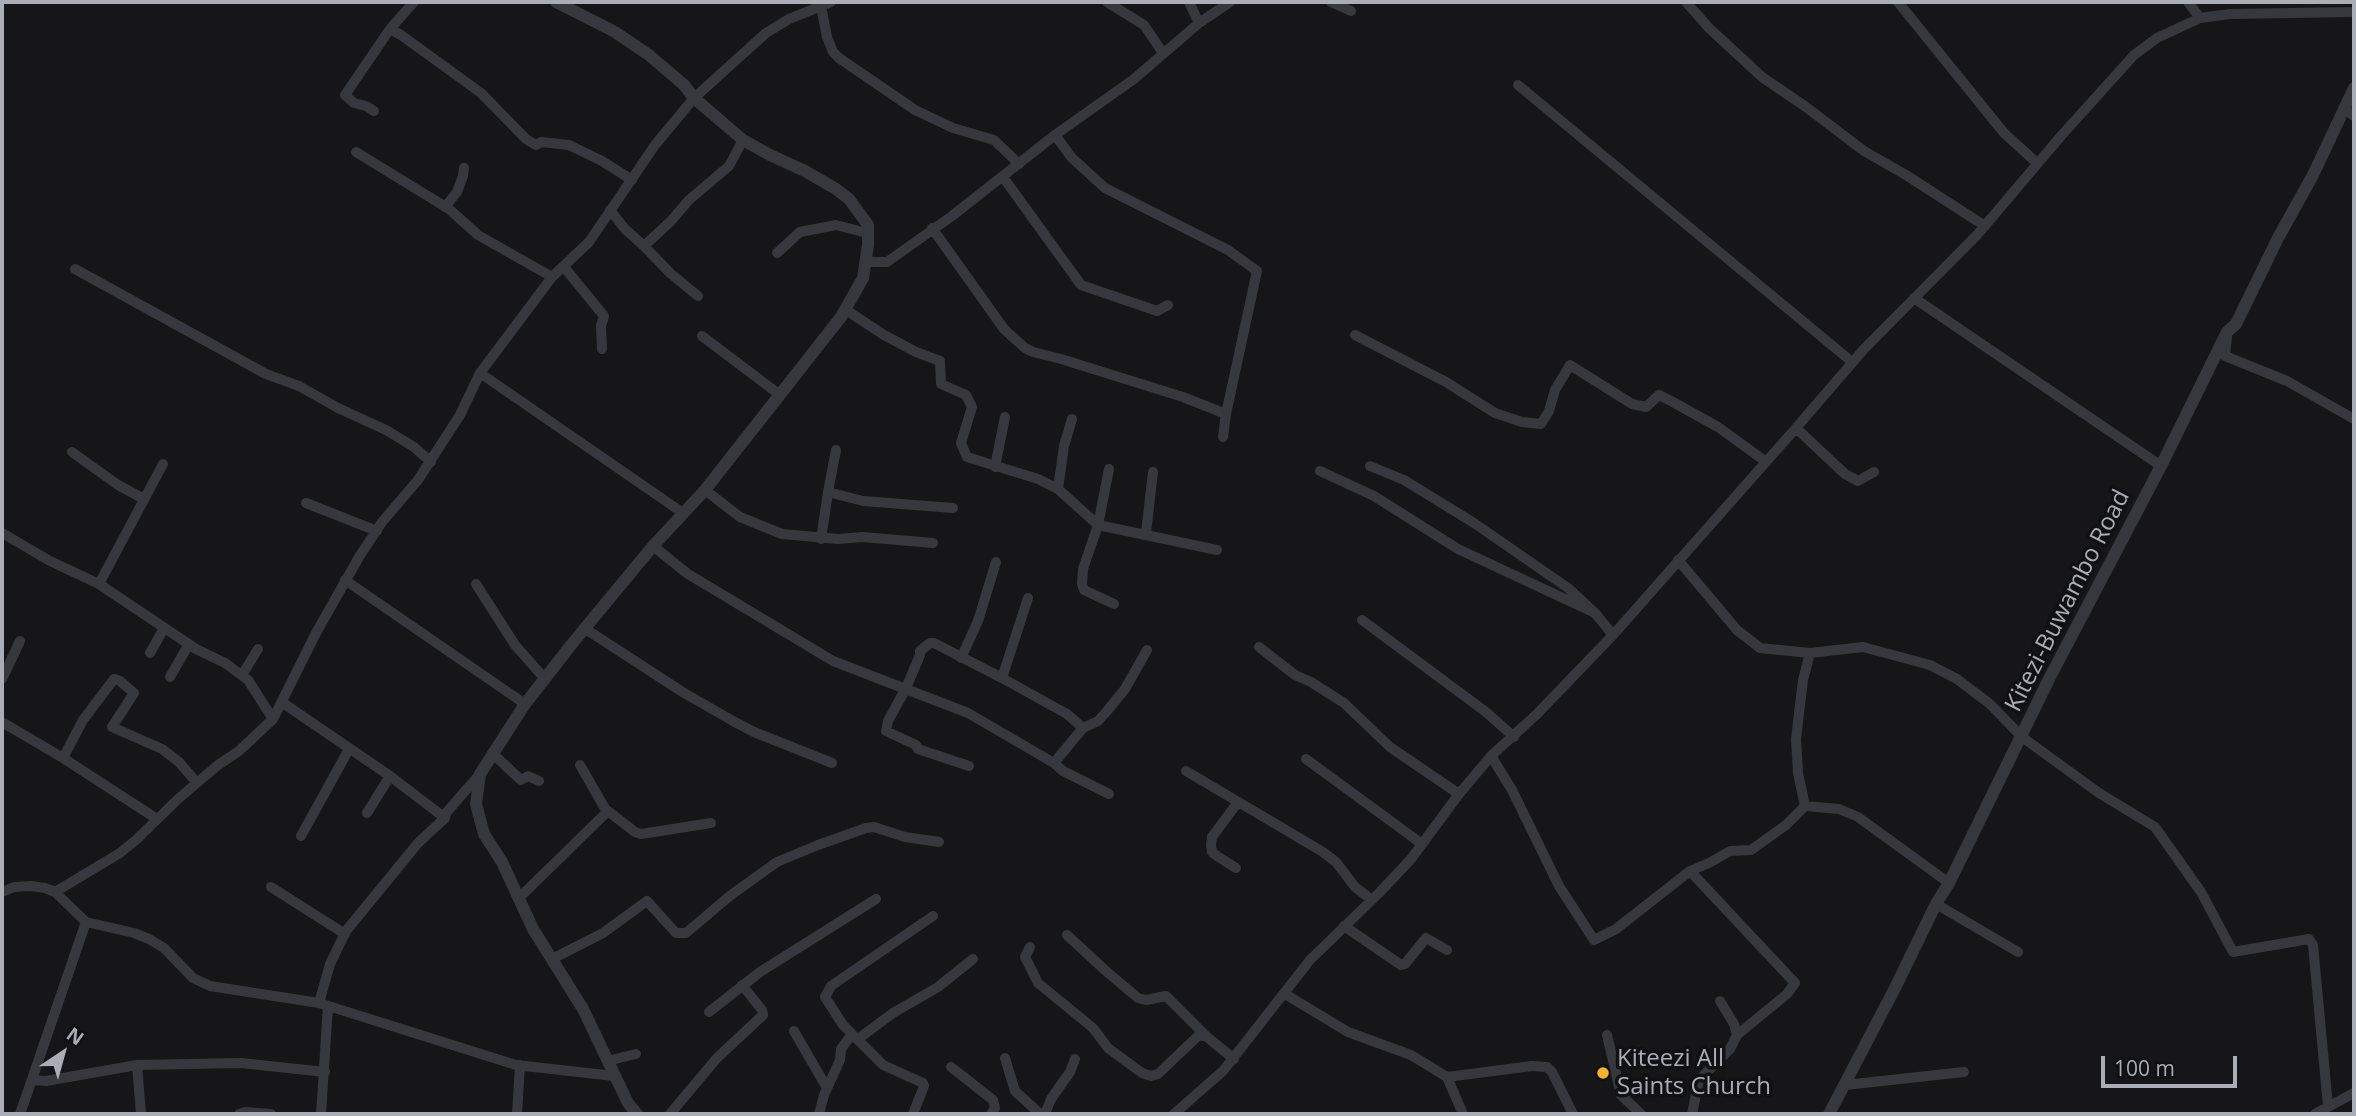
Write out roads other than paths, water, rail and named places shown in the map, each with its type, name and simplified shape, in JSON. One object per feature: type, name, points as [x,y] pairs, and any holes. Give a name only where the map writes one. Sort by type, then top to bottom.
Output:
[{"type":"street","points":[[374,111],[354,103],[345,95],[390,29],[414,2]]},
{"type":"street","points":[[321,1114],[325,1072],[324,1004],[330,964],[345,934],[418,843],[444,818],[480,774],[525,704],[584,628],[653,545],[705,490],[846,310],[863,278],[868,225],[849,199],[836,189],[743,140],[649,55],[615,33],[556,2]]},
{"type":"street","points":[[1107,2],[1144,25],[1163,53]]},
{"type":"street","points":[[1189,2],[1199,23]]},
{"type":"street","points":[[865,262],[887,262],[952,216],[1055,135],[1134,79],[1199,23],[1230,2]]},
{"type":"street","points":[[1331,2],[1351,11]]},
{"type":"street","points":[[1686,2],[1709,28],[1762,77],[1864,151],[1985,226]]},
{"type":"street","points":[[1898,2],[2004,133],[2037,163]]},
{"type":"street","points":[[2188,2],[2200,18]]},
{"type":"street","points":[[55,892],[120,853],[273,719],[345,580],[377,531],[431,462],[460,415],[480,373],[552,277],[589,242],[655,145],[694,98],[766,33],[789,19],[826,4],[827,37],[833,52],[839,58],[915,110],[953,128],[994,140],[1019,164]]},
{"type":"street","points":[[1174,1114],[1234,1059],[1310,960],[1372,900],[1422,844],[1491,757],[1514,737],[1613,635],[1852,362],[1985,226],[2037,163],[2134,55],[2157,38],[2200,18],[2243,13],[2354,12]]},
{"type":"street","points":[[390,29],[481,93],[526,139],[536,145],[541,142],[569,145],[632,180]]},
{"type":"street","points":[[1518,85],[1852,362]]},
{"type":"street","name":"Kitezi-Buwambo Road","points":[[1829,1114],[1936,904],[1949,884],[2056,666],[2161,466],[2227,332],[2236,324],[2350,113],[2354,88]]},
{"type":"street","points":[[1055,135],[1072,158],[1105,188],[1228,250],[1257,271],[1223,437]]},
{"type":"street","points":[[644,246],[689,200],[729,166],[743,140]]},
{"type":"street","points":[[356,152],[445,207],[478,235],[552,277]]},
{"type":"street","points":[[445,207],[457,192],[464,168]]},
{"type":"street","points":[[1003,177],[1081,285],[1157,311],[1168,305]]},
{"type":"street","points":[[610,210],[625,229],[698,296]]},
{"type":"street","points":[[777,253],[800,232],[836,225],[867,233]]},
{"type":"street","points":[[932,228],[1004,329],[1025,348],[1183,397],[1226,414]]},
{"type":"street","points":[[564,267],[604,316],[601,326],[602,349]]},
{"type":"street","points":[[75,269],[266,373],[299,386],[386,430],[414,447],[431,462]]},
{"type":"street","points":[[1914,298],[2161,466]]},
{"type":"street","points":[[846,310],[884,335],[940,361],[941,384],[965,395],[972,407],[961,443],[967,457],[1038,479],[1058,489],[1098,525],[1217,550]]},
{"type":"street","points":[[2227,332],[2225,356],[2287,380],[2354,419]]},
{"type":"street","points":[[1355,335],[1446,382],[1495,413],[1522,422],[1541,424],[1549,411],[1555,390],[1570,365],[1632,404],[1646,407],[1659,395],[1718,427],[1765,461]]},
{"type":"street","points":[[702,336],[780,395]]},
{"type":"street","points":[[480,373],[683,513]]},
{"type":"street","points":[[995,467],[1005,417]]},
{"type":"street","points":[[1058,489],[1064,446],[1072,419]]},
{"type":"street","points":[[1797,428],[1845,474],[1858,481],[1874,472]]},
{"type":"street","points":[[821,539],[835,450]]},
{"type":"street","points":[[72,452],[118,485],[144,499]]},
{"type":"street","points":[[99,584],[163,464]]},
{"type":"street","points":[[1370,466],[1404,480],[1474,523],[1568,589],[1595,613],[1613,635]]},
{"type":"street","points":[[1109,469],[1098,525],[1083,569],[1083,587],[1114,604]]},
{"type":"street","points":[[1320,471],[1374,496],[1458,549],[1595,613]]},
{"type":"street","points":[[1146,534],[1153,472]]},
{"type":"street","points":[[705,490],[740,517],[767,530],[796,537],[862,537],[933,543]]},
{"type":"street","points":[[828,492],[863,501],[953,508]]},
{"type":"street","points":[[306,503],[377,531]]},
{"type":"street","points":[[2,533],[50,561],[99,584],[189,644],[226,663],[257,691],[273,719]]},
{"type":"street","points":[[653,545],[688,574],[813,649],[848,667],[968,713],[1054,763],[1063,771],[1109,794]]},
{"type":"street","points":[[1678,560],[1737,630],[1760,648],[1810,653],[1863,647],[1930,665],[1957,679],[1990,704],[2022,737],[2099,793],[2155,827],[2201,892],[2234,952],[2306,938],[2311,941],[2328,1105]]},
{"type":"street","points":[[961,658],[978,621],[996,562]]},
{"type":"street","points":[[345,580],[525,704]]},
{"type":"street","points":[[476,584],[515,645],[545,679]]},
{"type":"street","points":[[1002,678],[1028,598]]},
{"type":"street","points":[[1362,620],[1486,712],[1514,737]]},
{"type":"street","points":[[150,653],[164,628]]},
{"type":"street","points":[[584,628],[684,693],[733,721],[832,764]]},
{"type":"street","points":[[2,679],[20,641]]},
{"type":"street","points":[[969,766],[918,749],[886,731],[888,721],[920,655],[919,651],[925,645],[934,643],[1002,678],[1067,714],[1083,728]]},
{"type":"street","points":[[170,677],[189,644]]},
{"type":"street","points":[[1259,647],[1295,675],[1344,703],[1390,747],[1459,794]]},
{"type":"street","points":[[242,675],[258,649]]},
{"type":"street","points":[[1054,763],[1083,728],[1098,721],[1107,711],[1125,689],[1147,650]]},
{"type":"street","points":[[1805,806],[1798,773],[1796,739],[1802,680],[1810,653]]},
{"type":"street","points":[[63,758],[83,720],[114,679],[134,693],[113,727],[162,749],[179,762],[197,783]]},
{"type":"street","points":[[283,703],[390,776],[444,818]]},
{"type":"street","points":[[2,722],[157,819]]},
{"type":"street","points":[[301,836],[349,749]]},
{"type":"street","points":[[492,753],[521,780],[528,776],[539,781]]},
{"type":"street","points":[[1491,757],[1512,790],[1559,886],[1594,940],[1616,929],[1690,871],[1730,851],[1751,850],[1786,825],[1805,806],[1839,808],[1858,817],[1949,884]]},
{"type":"street","points":[[1306,760],[1422,844]]},
{"type":"street","points":[[580,765],[607,812],[635,832],[642,835],[710,823]]},
{"type":"street","points":[[1186,771],[1323,852],[1336,862],[1355,887],[1372,900]]},
{"type":"street","points":[[480,774],[476,804],[484,834],[534,929],[583,1009],[614,1076],[637,1114]]},
{"type":"street","points":[[367,813],[390,776]]},
{"type":"street","points":[[1236,868],[1212,852],[1211,845],[1212,837],[1238,802]]},
{"type":"street","points":[[519,898],[607,812]]},
{"type":"street","points":[[552,959],[603,933],[647,901],[676,933],[686,933],[731,895],[777,862],[866,828],[874,827],[905,837],[939,842]]},
{"type":"street","points":[[1690,871],[1795,983],[1787,994],[1737,1035],[1730,1049],[1699,1080],[1692,1114]]},
{"type":"street","points":[[2,892],[14,887],[31,886],[55,892],[86,922],[149,939],[163,948],[193,978],[209,986],[324,1004],[486,1057],[520,1065],[614,1076]]},
{"type":"street","points":[[271,887],[345,934]]},
{"type":"street","points":[[709,1012],[742,985],[876,899]]},
{"type":"street","points":[[1936,904],[2018,952]]},
{"type":"street","points":[[914,1114],[923,1083],[883,1065],[843,1025],[825,997],[829,989],[933,916]]},
{"type":"street","points":[[20,1114],[86,922]]},
{"type":"street","points":[[1344,926],[1401,965],[1405,964],[1426,938],[1447,950]]},
{"type":"street","points":[[1067,935],[1138,998],[1146,1000],[1166,996],[1207,1037],[1234,1059]]},
{"type":"street","points":[[1030,947],[1026,957],[1038,983],[1093,1028],[1108,1048],[1142,1073],[1151,1076],[1158,1074],[1199,1035],[1207,1037]]},
{"type":"street","points":[[819,1114],[840,1060],[841,1049],[855,1037],[939,987],[973,960]]},
{"type":"street","points":[[670,1114],[717,1058],[763,1015],[742,985]]},
{"type":"street","points":[[1285,994],[1348,1032],[1411,1055],[1447,1077],[1463,1114]]},
{"type":"street","points":[[1720,1001],[1734,1024],[1737,1035]]},
{"type":"street","points":[[794,1031],[827,1088]]},
{"type":"street","points":[[1606,1035],[1621,1095],[1641,1114]]},
{"type":"street","points":[[607,1062],[636,1054]]},
{"type":"street","points":[[1005,1058],[1015,1091],[1043,1114],[1070,1072],[1075,1059]]},
{"type":"street","points":[[32,1080],[46,1081],[137,1065],[241,1063],[325,1072]]},
{"type":"street","points":[[137,1065],[141,1114]]},
{"type":"street","points":[[517,1114],[520,1065]]},
{"type":"street","points":[[1447,1077],[1532,1066],[1547,1067],[1573,1114]]},
{"type":"street","points":[[951,1067],[993,1100],[995,1108],[991,1114]]},
{"type":"street","points":[[1845,1085],[1964,1072]]},
{"type":"street","points":[[2315,1114],[2354,1093]]},
{"type":"street","points":[[239,1114],[271,1114]]},
{"type":"place","name":"Kiteezi All Saints Church","points":[[1603,1073]]}]
